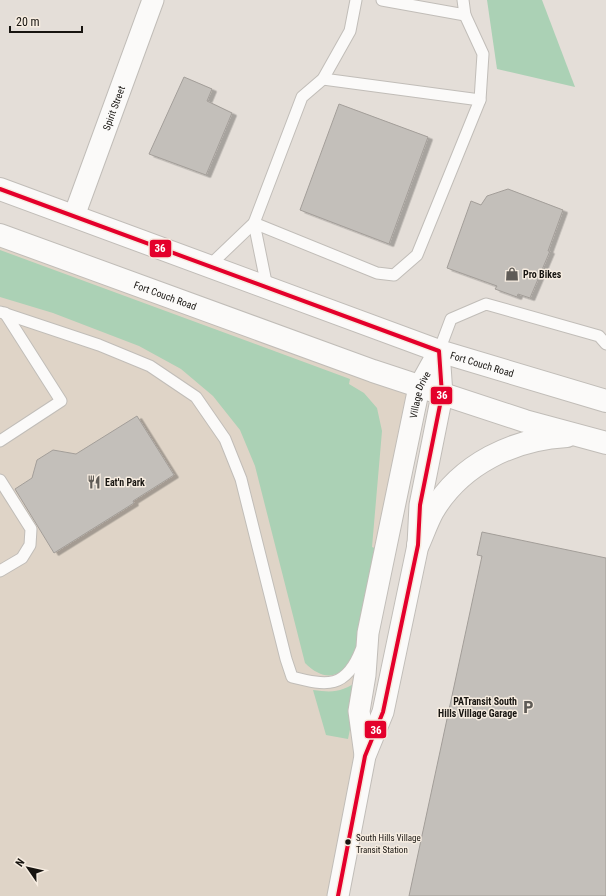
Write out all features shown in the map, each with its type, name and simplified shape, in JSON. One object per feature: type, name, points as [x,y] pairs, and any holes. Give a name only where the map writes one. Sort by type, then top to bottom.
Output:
[{"type":"street","name":"Spirit Street","points":[[74,216],[153,0]]},
{"type":"street","name":"Fort Couch Road","points":[[0,189],[439,351],[606,401]]},
{"type":"street","name":"Fort Couch Road","points":[[0,235],[442,395],[525,421],[606,443]]},
{"type":"street","name":"Village Drive","points":[[365,756],[358,711],[365,675],[368,633],[419,387],[439,351]]},
{"type":"street","name":"Village Drive","points":[[338,896],[365,756],[383,712],[418,545],[420,505],[442,395],[439,351]]},
{"type":"street","points":[[418,545],[432,512],[441,499],[451,486],[476,466],[510,448],[528,442],[550,437],[581,436]]},
{"type":"lane","points":[[209,266],[254,224],[302,96],[323,79],[350,31],[356,0]]},
{"type":"lane","points":[[382,0],[465,15]]},
{"type":"lane","points":[[254,224],[377,273],[394,275],[417,255],[480,100],[483,54],[465,15],[463,0]]},
{"type":"lane","points":[[323,79],[480,100]]},
{"type":"lane","points":[[254,224],[267,287]]},
{"type":"lane","points":[[439,351],[451,319],[486,304],[602,340]]},
{"type":"lane","points":[[0,441],[61,401],[2,312]]},
{"type":"lane","points":[[2,312],[99,345],[150,366],[196,397],[225,439],[241,479],[286,659],[292,677],[322,684],[337,681],[352,668],[368,633]]},
{"type":"lane","points":[[0,480],[31,529],[30,545],[22,558],[0,571]]},
{"type":"shaded area","points":[[0,235],[419,387],[368,633],[365,756],[338,896],[0,896]]},
{"type":"green space","points":[[487,0],[542,0],[575,87],[497,69]]},
{"type":"green space","points":[[0,250],[350,379],[349,384],[364,393],[377,408],[382,431],[372,547],[377,549],[358,647],[350,662],[339,673],[326,675],[312,669],[305,663],[255,466],[240,430],[213,396],[181,369],[139,346],[53,313],[0,297]]},
{"type":"green space","points":[[360,680],[348,739],[326,735],[313,690],[338,691]]},
{"type":"building","points":[[184,77],[212,89],[207,101],[232,113],[206,175],[149,154]]},
{"type":"building","points":[[339,104],[428,137],[389,244],[300,210]]},
{"type":"building","points":[[508,189],[563,210],[548,251],[550,251],[530,298],[518,294],[517,297],[495,289],[497,286],[447,268],[471,201],[481,205],[487,196]]},
{"type":"building","name":"Eat'n Park","points":[[137,416],[174,475],[133,501],[134,503],[54,553],[15,489],[32,478],[37,460],[53,450],[76,454]]},
{"type":"building","name":"PATransit South Hills Village Garage","points":[[482,532],[606,558],[606,896],[409,896],[482,556],[477,555]]},
{"type":"transit line","name":"36","points":[[0,189],[439,351],[442,395],[420,505],[418,545],[383,712],[365,756],[338,896]]},
{"type":"place","name":"Pro Bikes","points":[[512,274]]},
{"type":"place","name":"Eat'n Park","points":[[94,482]]},
{"type":"place","name":"PATransit South Hills Village Garage","points":[[528,707]]},
{"type":"place","name":"South Hills Village Transit Station","points":[[348,842]]}]
